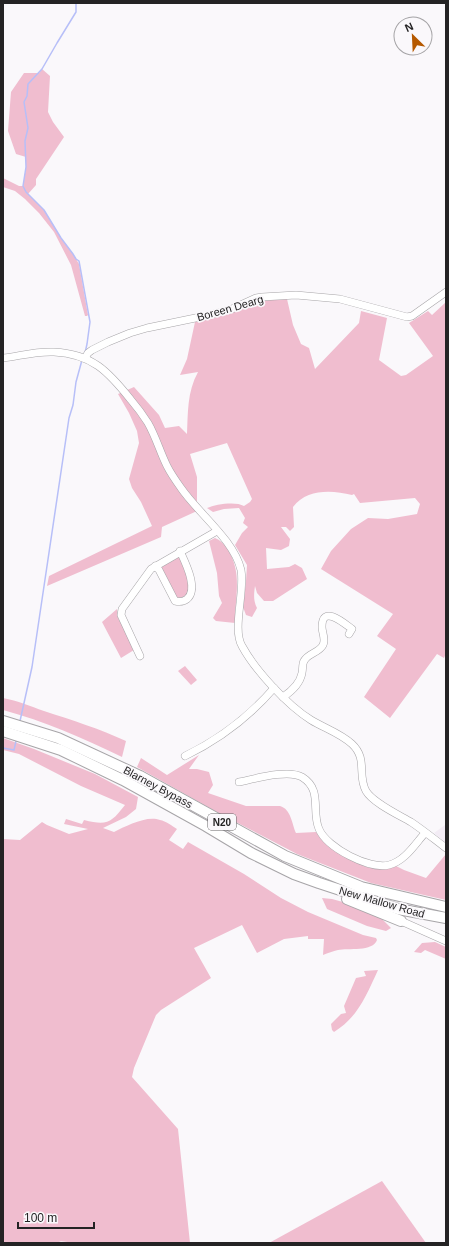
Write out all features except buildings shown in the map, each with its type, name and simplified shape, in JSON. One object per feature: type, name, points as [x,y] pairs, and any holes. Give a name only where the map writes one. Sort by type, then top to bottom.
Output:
[{"type":"highway","name":"Blarney Bypass","points":[[3,721],[58,738],[140,776],[285,856],[361,887],[446,907]]},
{"type":"highway","name":"Blarney Bypass","points":[[3,731],[61,750],[110,773],[252,853],[294,874],[319,883]]},
{"type":"highway","name":"New Mallow Road","points":[[319,883],[398,909],[446,918]]},
{"type":"highway","name":"N20","points":[[319,883],[332,892],[401,921]]},
{"type":"street","name":"Boreen Dearg","points":[[83,357],[92,350],[130,333],[232,309],[259,297],[296,294],[340,299],[407,317],[412,316],[446,292]]},
{"type":"street","points":[[3,358],[46,352],[67,353],[83,357],[104,369],[147,421],[168,468],[183,490],[229,545],[236,557],[241,571],[241,598],[238,630],[241,645],[256,666],[283,697],[310,719],[346,739],[352,744],[357,750],[361,759],[362,779],[366,792],[370,797],[425,832],[446,848]]},
{"type":"street","points":[[140,656],[121,615],[122,609],[151,569],[217,531]]},
{"type":"street","points":[[155,566],[159,570],[175,601],[180,602],[188,598],[192,588],[185,561],[180,551]]},
{"type":"street","points":[[283,697],[292,691],[301,677],[304,660],[308,655],[322,647],[324,642],[322,626],[326,617],[334,616],[352,629],[349,634]]},
{"type":"street","points":[[185,756],[212,742],[240,722],[256,709],[274,688]]},
{"type":"street","points":[[239,782],[283,774],[301,776],[312,786],[315,794],[315,817],[319,831],[329,843],[345,853],[370,864],[388,865],[398,861],[425,832]]},
{"type":"street","points":[[401,921],[446,941]]},
{"type":"shaded area","points":[[42,69],[50,76],[48,112],[64,137],[36,179],[36,185],[28,194],[44,210],[79,264],[87,316],[85,316],[71,265],[54,232],[39,213],[25,199],[15,191],[3,187],[3,178],[19,186],[23,186],[26,167],[26,157],[16,154],[8,131],[11,92],[24,73],[39,73]]},
{"type":"shaded area","points":[[272,299],[287,299],[293,325],[301,344],[309,348],[315,369],[359,323],[361,311],[387,318],[379,360],[401,376],[406,375],[433,356],[409,323],[428,311],[432,315],[446,302],[446,653],[444,658],[437,654],[390,718],[364,697],[396,649],[377,636],[393,614],[321,569],[331,551],[351,529],[368,518],[388,519],[417,514],[420,504],[415,498],[360,503],[354,494],[320,492],[305,497],[299,501],[293,507],[294,527],[290,531],[286,527],[281,527],[290,539],[289,546],[281,550],[266,548],[267,569],[289,567],[295,564],[302,568],[307,579],[273,601],[264,601],[257,593],[255,586],[254,600],[257,608],[252,617],[246,615],[243,607],[247,565],[235,545],[242,533],[248,527],[243,523],[245,518],[239,508],[224,509],[213,512],[207,508],[215,505],[226,504],[240,504],[244,506],[252,499],[227,443],[190,454],[197,477],[197,511],[162,527],[161,537],[47,586],[49,576],[152,526],[141,502],[132,488],[129,479],[139,443],[137,431],[118,394],[134,387],[159,415],[165,428],[179,426],[187,434],[190,395],[198,372],[180,375],[187,359],[195,322],[229,314],[252,302]]},
{"type":"shaded area","points":[[215,538],[222,542],[227,548],[235,566],[237,585],[235,623],[216,621],[213,618],[222,603],[219,596],[217,573],[209,541]]},
{"type":"shaded area","points":[[180,556],[189,583],[189,592],[181,598],[177,598],[160,568]]},
{"type":"shaded area","points":[[117,609],[118,618],[130,639],[134,650],[121,658],[102,622]]},
{"type":"shaded area","points":[[185,666],[197,680],[191,685],[178,671]]},
{"type":"shaded area","points":[[3,698],[86,725],[126,741],[122,757],[63,730],[3,710]]},
{"type":"shaded area","points":[[3,738],[95,774],[138,797],[136,809],[126,817],[103,828],[114,832],[130,824],[143,820],[155,819],[164,821],[177,829],[169,840],[183,849],[188,842],[244,874],[281,898],[308,912],[363,935],[376,938],[377,940],[375,944],[366,948],[338,950],[323,955],[324,939],[308,939],[308,936],[284,939],[257,953],[242,925],[194,948],[211,978],[161,1010],[156,1015],[134,1068],[132,1077],[178,1129],[190,1243],[76,1243],[59,1241],[63,1243],[3,1243],[3,839],[20,840],[42,822],[69,834],[88,829],[64,824],[66,819],[82,824],[84,820],[98,823],[108,822],[116,816],[125,805],[81,786],[19,754],[3,750]]},
{"type":"shaded area","points":[[199,755],[189,769],[209,772],[213,785],[208,793],[246,806],[280,806],[289,813],[296,833],[316,832],[327,845],[366,867],[390,868],[396,866],[426,878],[446,854],[446,900],[371,883],[297,854],[215,811],[137,767],[141,758],[167,775]]},
{"type":"shaded area","points":[[446,821],[446,843],[434,833],[445,825]]},
{"type":"shaded area","points":[[322,898],[350,904],[382,919],[391,928],[386,931],[367,926],[327,909]]},
{"type":"shaded area","points":[[435,942],[446,947],[446,959],[425,950],[421,953],[414,952],[422,943]]},
{"type":"shaded area","points":[[378,970],[365,997],[355,1013],[334,1032],[331,1024],[341,1014],[346,1013],[344,1006],[356,978],[366,976],[364,971]]},
{"type":"shaded area","points":[[382,1181],[426,1243],[269,1243]]},
{"type":"waterway","points":[[76,3],[76,12],[42,69],[28,84],[27,96],[24,102],[28,128],[25,141],[26,167],[23,186],[26,192],[44,210],[61,238],[79,261],[90,322],[85,353]]},
{"type":"waterway","points":[[20,721],[32,667],[69,418],[82,360]]},
{"type":"waterway","points":[[3,748],[14,750],[16,741]]}]
